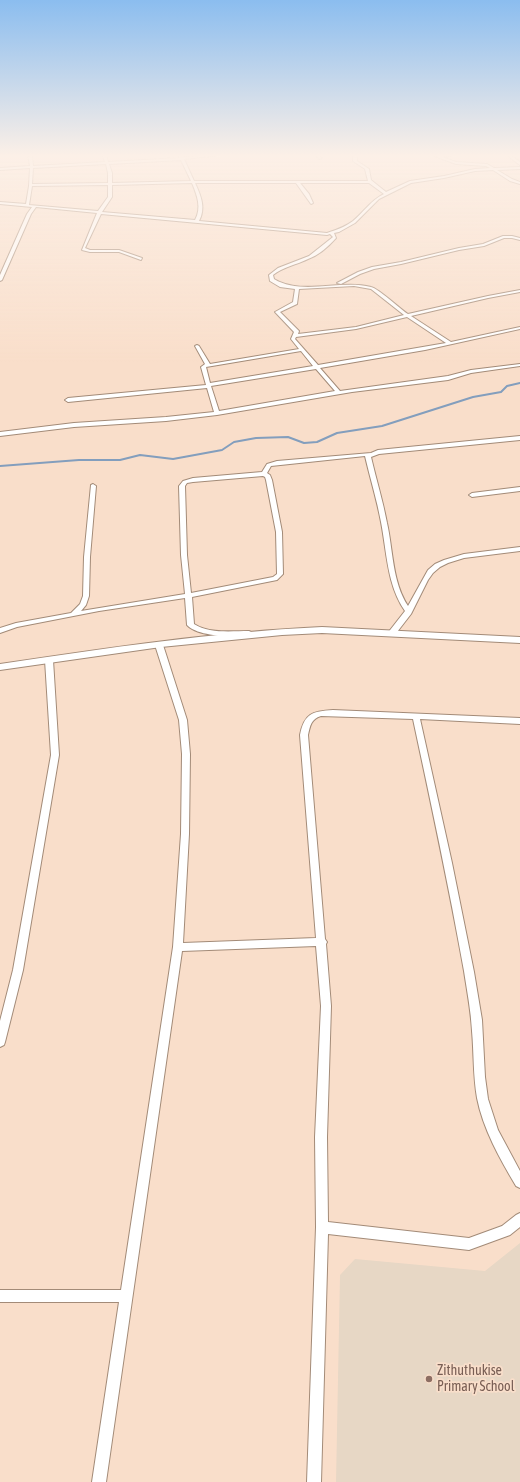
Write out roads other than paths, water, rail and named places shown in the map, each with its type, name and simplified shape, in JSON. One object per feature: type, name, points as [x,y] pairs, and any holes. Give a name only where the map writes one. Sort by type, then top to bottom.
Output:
[{"type":"street","points":[[0,280],[26,223]]},
{"type":"street","points":[[95,223],[84,249],[90,251],[119,251],[141,258]]},
{"type":"street","points":[[208,223],[316,234],[331,233],[352,223]]},
{"type":"street","points":[[331,233],[334,238],[310,257],[281,268],[271,275],[272,280],[275,283],[297,288],[354,285],[372,288],[408,316],[450,343]]},
{"type":"street","points":[[326,287],[343,282],[359,273],[373,268],[484,245],[503,237],[512,237],[520,240]]},
{"type":"street","points":[[297,288],[295,302],[277,312],[298,332],[293,339],[338,392]]},
{"type":"street","points":[[294,336],[350,329],[520,291]]},
{"type":"street","points":[[68,400],[208,386],[425,349],[520,328]]},
{"type":"street","points":[[197,346],[208,364]]},
{"type":"street","points":[[217,413],[203,367],[208,364],[301,350]]},
{"type":"street","points":[[0,434],[74,425],[166,419],[217,413],[338,392],[433,381],[467,373],[520,365]]},
{"type":"street","points":[[264,474],[269,465],[277,463],[520,438]]},
{"type":"street","points":[[370,454],[368,458],[384,522],[394,580],[401,600],[409,612]]},
{"type":"street","points":[[0,631],[16,625],[99,609],[187,596],[275,579],[280,574],[279,532],[268,476],[264,474],[193,480],[183,484],[184,555],[187,596],[189,618],[191,625],[194,628],[217,632],[253,633],[322,630],[520,640]]},
{"type":"street","points":[[73,615],[83,605],[86,596],[87,557],[93,486]]},
{"type":"street","points":[[472,494],[520,489]]},
{"type":"street","points":[[392,634],[401,625],[409,612],[427,575],[446,562],[463,556],[520,549]]},
{"type":"street","points":[[0,667],[253,633]]},
{"type":"street","points":[[99,1482],[178,947],[185,834],[186,754],[183,720],[159,645]]},
{"type":"street","points":[[0,1042],[18,970],[55,755],[49,660]]},
{"type":"street","points":[[314,1482],[322,1227],[321,1137],[326,1006],[304,735],[305,726],[310,717],[317,713],[520,721]]},
{"type":"street","points":[[416,718],[452,883],[475,1009],[483,1098],[490,1123],[498,1142],[520,1182]]},
{"type":"street","points":[[178,947],[322,942]]},
{"type":"street","points":[[322,1227],[469,1244],[506,1231],[520,1219]]},
{"type":"street","points":[[0,1296],[127,1296]]},
{"type":"waterway","points":[[0,466],[79,460],[120,460],[140,455],[173,459],[222,450],[234,442],[256,438],[288,437],[304,443],[317,442],[337,433],[382,426],[473,397],[501,392],[507,386],[520,383]]},
{"type":"place","name":"Zithuthukise Primary School","points":[[429,1379]]}]
